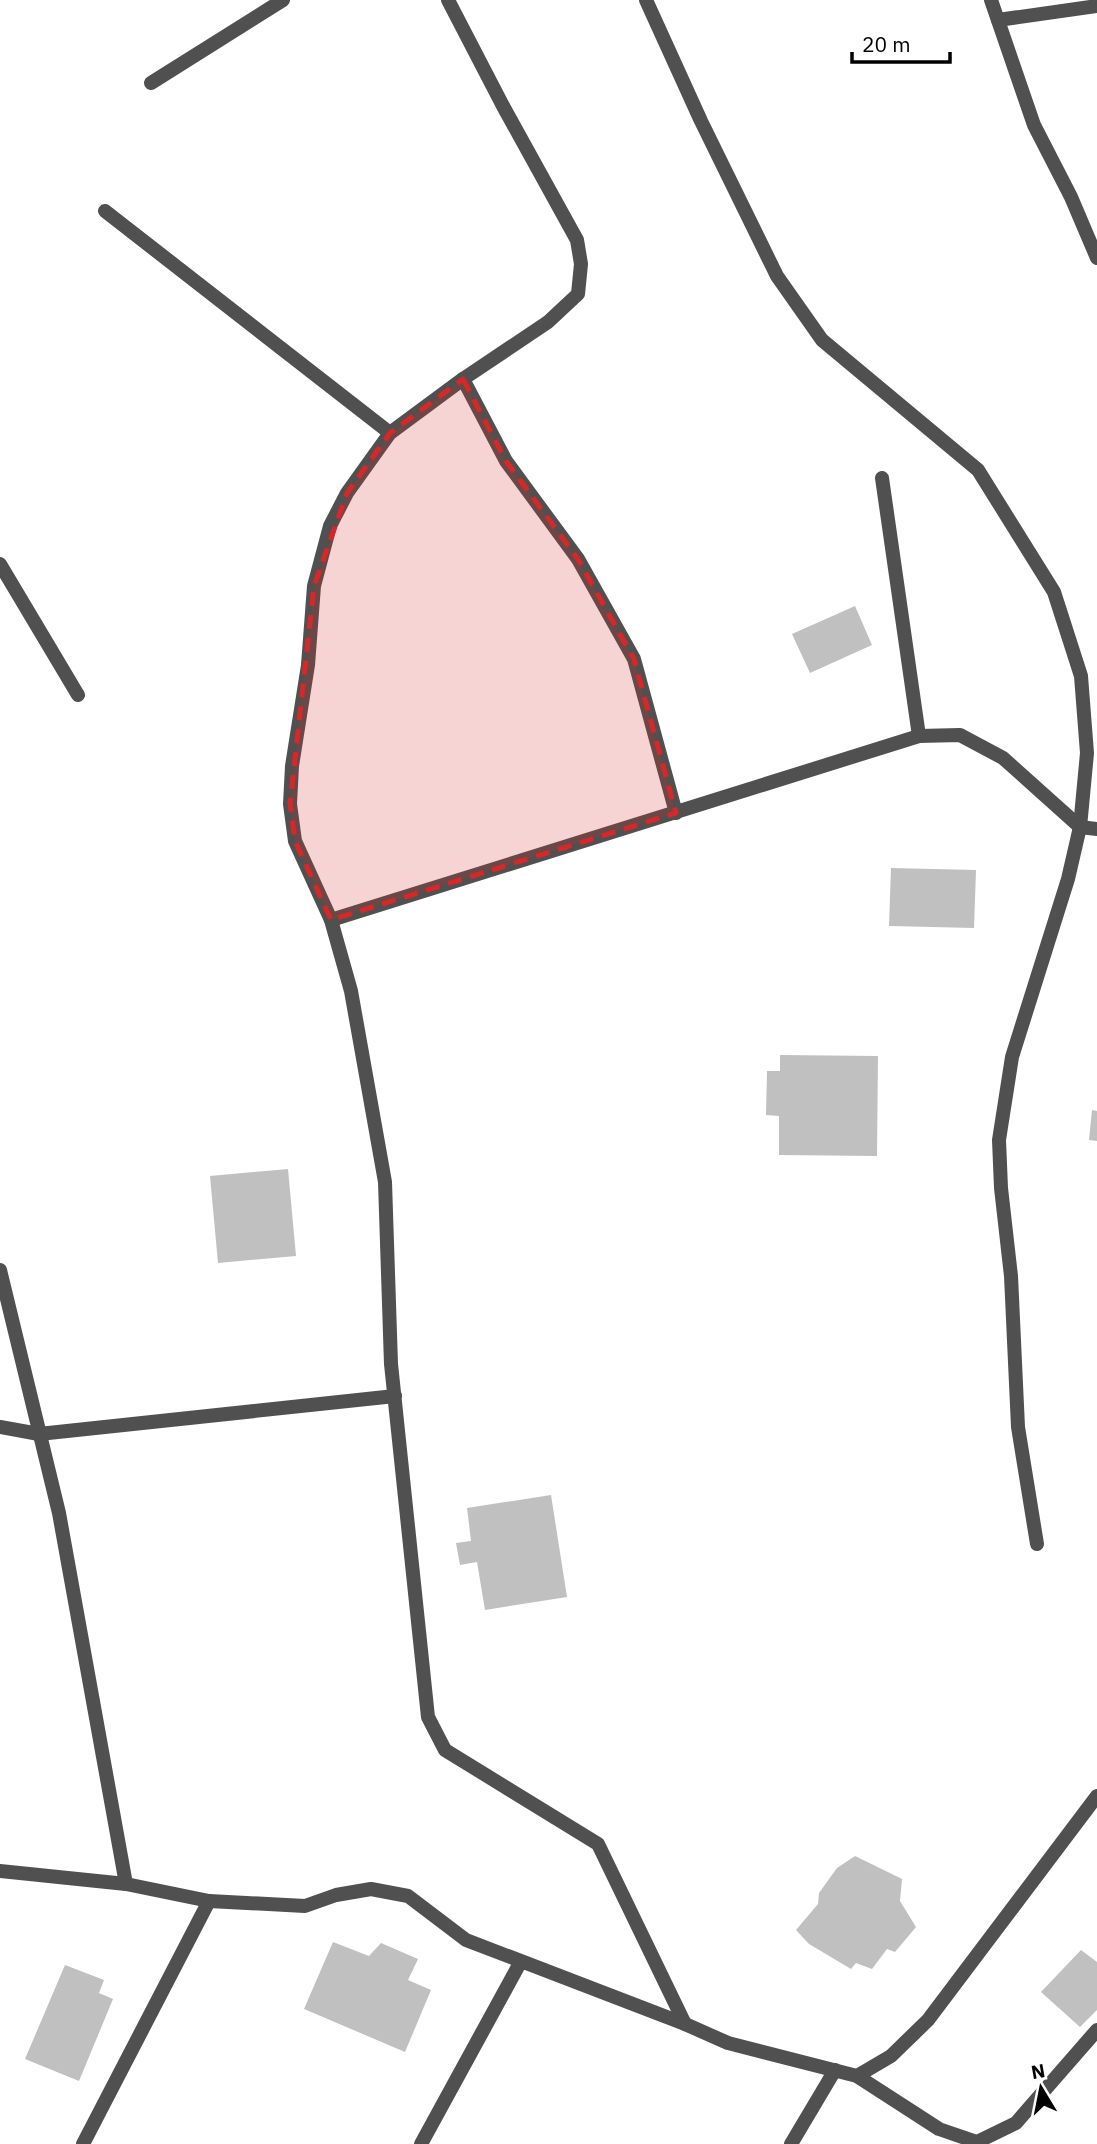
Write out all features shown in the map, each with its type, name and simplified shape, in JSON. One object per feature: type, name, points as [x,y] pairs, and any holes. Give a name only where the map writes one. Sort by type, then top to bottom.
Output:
[{"type":"street","points":[[151,83],[283,0]]},
{"type":"street","points":[[448,0],[577,240],[581,264],[578,293],[548,322],[463,379],[390,433],[347,493],[331,526],[314,586],[308,664],[292,766],[290,804],[295,841],[331,920],[351,991],[385,1182],[391,1364],[428,1717],[445,1750],[598,1844],[685,2024]]},
{"type":"street","points":[[646,0],[701,121],[777,276],[822,340],[978,470],[1054,592],[1081,676],[1087,753],[1080,827],[1068,879],[1012,1057],[999,1140],[1001,1188],[1011,1276],[1018,1427],[1037,1544]]},
{"type":"street","points":[[991,0],[1034,125],[1071,197],[1097,258]]},
{"type":"street","points":[[998,20],[1097,6]]},
{"type":"street","points":[[106,211],[390,433]]},
{"type":"street","points":[[463,379],[506,461],[579,559],[634,659],[676,813]]},
{"type":"street","points":[[882,478],[919,736]]},
{"type":"street","points":[[0,564],[78,695]]},
{"type":"street","points":[[331,920],[919,736],[960,735],[1003,758],[1080,827],[1097,829]]},
{"type":"street","points":[[0,1270],[59,1513],[126,1884]]},
{"type":"street","points":[[0,1427],[39,1434],[395,1396]]},
{"type":"street","points":[[857,2076],[891,2056],[928,2020],[1097,1796]]},
{"type":"street","points":[[0,1871],[126,1884],[209,1901],[305,1906],[336,1895],[371,1889],[408,1896],[466,1940],[728,2043],[857,2076],[939,2129],[977,2142],[1016,2123],[1097,2030]]},
{"type":"street","points":[[83,2144],[209,1901]]},
{"type":"street","points":[[421,2144],[520,1963]]},
{"type":"street","points":[[791,2144],[835,2070]]},
{"type":"highlighted area","points":[[463,379],[506,461],[578,559],[634,659],[676,813],[331,920],[295,841],[290,804],[314,586],[347,493],[390,433]]},
{"type":"building","points":[[855,606],[872,645],[810,673],[792,634]]},
{"type":"building","points":[[891,868],[976,870],[974,928],[889,926]]},
{"type":"building","points":[[780,1055],[878,1056],[877,1156],[779,1155],[779,1116],[766,1115],[767,1071],[780,1071]]},
{"type":"building","points":[[1092,1110],[1097,1111],[1097,1141],[1089,1140]]},
{"type":"building","points":[[288,1169],[296,1256],[218,1263],[210,1176]]},
{"type":"building","points":[[551,1495],[567,1597],[485,1610],[477,1562],[460,1565],[456,1543],[471,1541],[467,1508]]},
{"type":"building","points":[[855,1856],[902,1879],[900,1901],[916,1927],[895,1952],[887,1949],[872,1969],[856,1963],[851,1969],[809,1944],[796,1930],[818,1904],[819,1893],[837,1868]]},
{"type":"building","points":[[333,1942],[369,1956],[381,1943],[418,1959],[408,1980],[431,1990],[405,2052],[304,2009]]},
{"type":"building","points":[[1081,1950],[1097,1962],[1097,2010],[1080,2027],[1041,1992]]},
{"type":"building","points":[[65,1965],[104,1980],[99,1993],[113,1999],[79,2081],[25,2059]]}]
